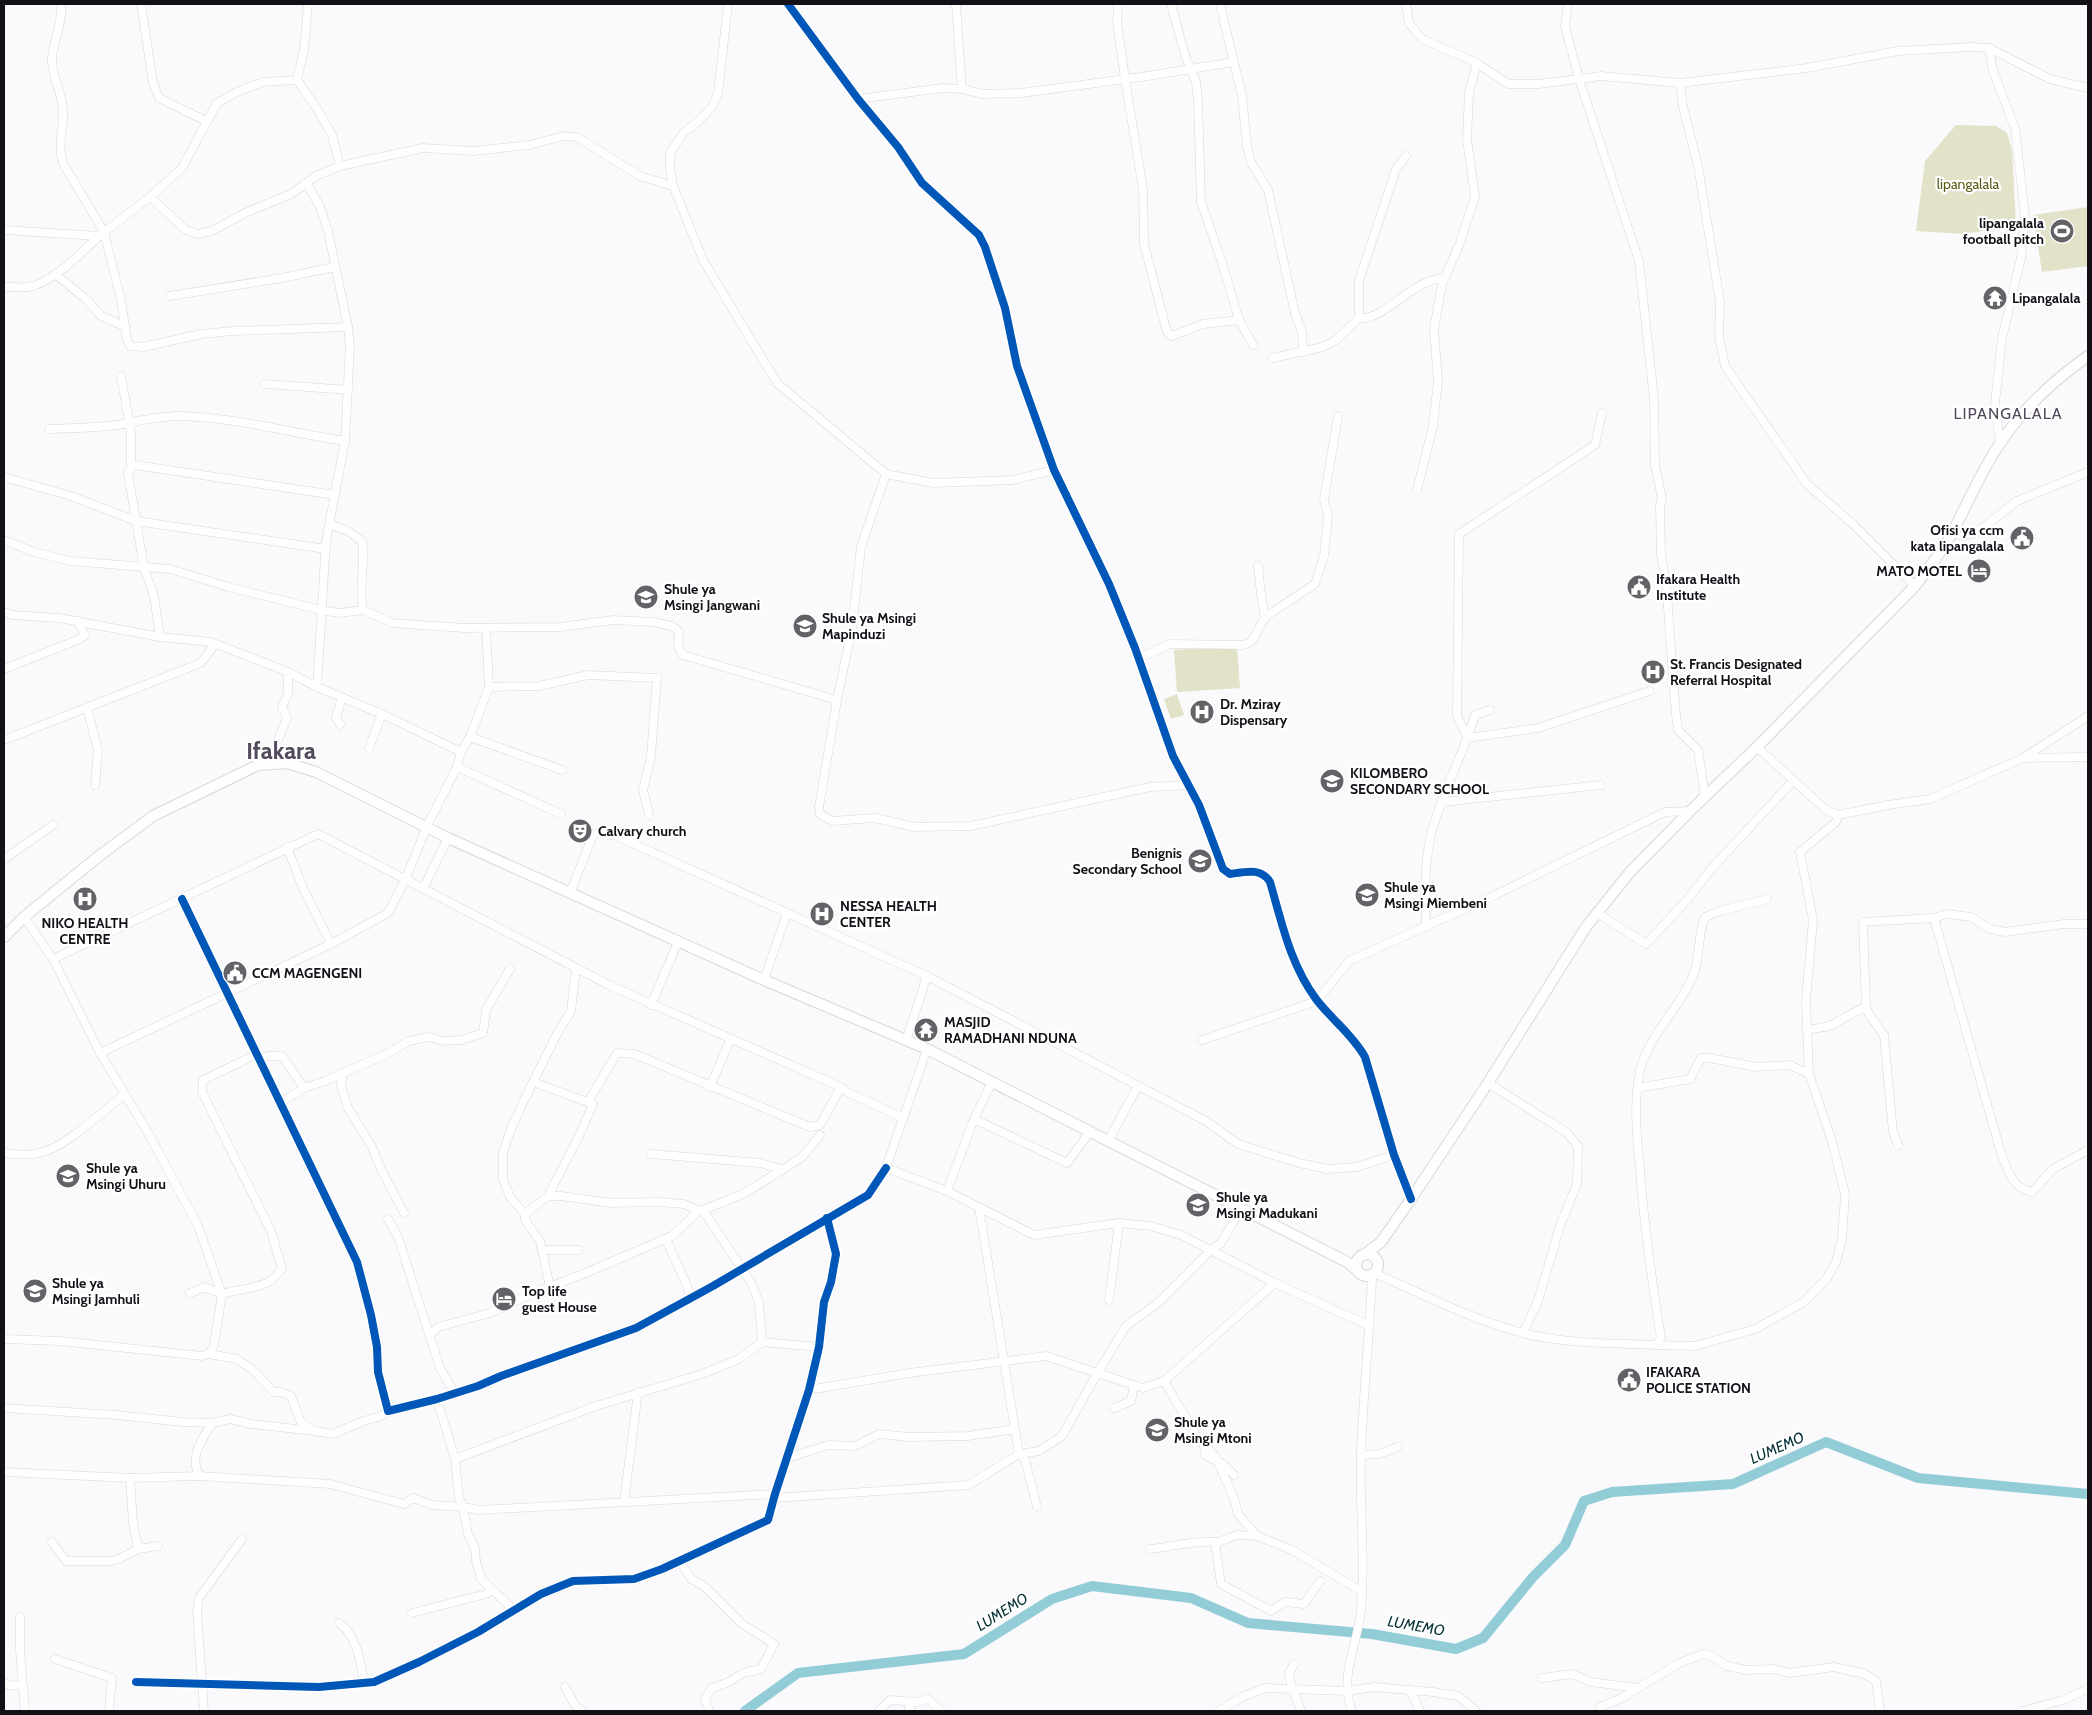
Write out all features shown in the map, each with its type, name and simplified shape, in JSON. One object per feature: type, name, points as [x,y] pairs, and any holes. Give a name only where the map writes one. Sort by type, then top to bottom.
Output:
[{"type":"main road","points":[[1357,1270],[1356,1262],[1381,1242],[1411,1199],[1488,1083],[1586,927],[1597,913],[1630,872],[1757,747],[1915,586],[1936,560],[1952,533],[1974,486],[2000,443],[2037,398],[2088,356]]},
{"type":"main road","points":[[4,937],[24,917],[99,856],[153,816],[258,765],[287,763],[316,772],[448,838],[678,942],[927,1049],[1341,1260],[1363,1276],[1374,1271]]},
{"type":"main road","points":[[1374,1271],[1381,1242]]},
{"type":"main road","points":[[1341,1260],[1372,1256],[1374,1271]]},
{"type":"street","points":[[60,4],[60,19],[52,58],[63,112],[60,153],[102,234],[121,300],[128,343],[136,348],[201,334],[233,330],[348,327]]},
{"type":"street","points":[[141,4],[153,83],[157,95],[163,100],[206,121]]},
{"type":"street","points":[[308,4],[304,50],[297,80],[316,107],[332,135],[340,166]]},
{"type":"street","points":[[728,4],[718,93],[714,106],[683,133],[670,153],[670,169],[673,186],[703,260],[777,383],[886,474],[933,483],[1012,480],[1054,470]]},
{"type":"street","points":[[788,4],[858,99],[898,147],[922,183],[979,235],[985,247],[1004,308],[1017,366],[1054,470],[1109,584],[1139,658],[1173,756],[1199,805],[1226,873],[1259,871],[1266,875],[1270,882],[1290,953],[1306,985],[1317,1000],[1360,1047],[1365,1057],[1394,1155],[1411,1199]]},
{"type":"street","points":[[956,4],[962,89]]},
{"type":"street","points":[[1118,4],[1117,22],[1143,189],[1144,244],[1167,332],[1172,336],[1202,324],[1239,320]]},
{"type":"street","points":[[1171,4],[1192,69],[1198,101],[1201,202],[1222,262],[1239,320],[1253,345]]},
{"type":"street","points":[[1220,4],[1242,96],[1247,146],[1251,162],[1268,190],[1295,313],[1302,332],[1303,352]]},
{"type":"street","points":[[1406,4],[1409,23],[1422,39],[1476,63],[1508,84],[1538,84],[1602,76],[1680,83],[1807,68],[1898,51],[1971,47],[1989,48],[2050,79],[2088,88]]},
{"type":"street","points":[[1568,4],[1565,26],[1579,79],[1592,112],[1598,139],[1639,261],[1653,389],[1655,465],[1662,499],[1660,506],[1661,554],[1666,581],[1676,715],[1678,730],[1698,750],[1705,797]]},
{"type":"street","points":[[1989,48],[1993,71],[2015,128],[2025,216],[2021,258],[2002,338],[1995,403],[2000,443]]},
{"type":"street","points":[[858,99],[943,88],[962,89],[983,94],[1021,93],[1125,80],[1234,62]]},
{"type":"street","points":[[1417,490],[1433,426],[1438,381],[1434,329],[1442,284],[1460,243],[1475,196],[1467,140],[1468,92],[1476,63]]},
{"type":"street","points":[[4,287],[28,287],[55,274],[150,197],[182,168],[206,121],[218,103],[239,91],[263,82],[297,80]]},
{"type":"street","points":[[1680,83],[1683,107],[1698,166],[1720,302],[1719,336],[1725,366],[1807,484],[1854,525],[1915,586]]},
{"type":"street","points":[[150,197],[186,230],[202,234],[212,231],[245,213],[279,200],[307,184],[316,176],[340,166],[422,148],[474,151],[529,145],[564,136],[577,137],[640,176],[673,186]]},
{"type":"street","points":[[1358,318],[1359,280],[1396,169],[1406,156]]},
{"type":"street","points":[[307,184],[320,207],[328,231],[348,327],[348,390],[345,441],[326,549],[317,687]]},
{"type":"street","points":[[4,230],[102,234]]},
{"type":"street","points":[[170,296],[282,278],[334,267]]},
{"type":"street","points":[[55,274],[86,299],[101,316],[124,326]]},
{"type":"street","points":[[1272,358],[1323,347],[1336,340],[1358,318],[1373,317],[1407,293],[1438,278],[1445,278]]},
{"type":"street","points":[[121,376],[129,423],[131,466],[335,495]]},
{"type":"street","points":[[265,384],[348,390]]},
{"type":"street","points":[[1468,738],[1457,716],[1459,534],[1595,445],[1602,413]]},
{"type":"street","points":[[1139,658],[1170,644],[1244,645],[1252,641],[1265,617],[1315,584],[1324,556],[1328,516],[1324,499],[1338,416]]},
{"type":"street","points":[[49,429],[83,428],[129,423],[151,417],[202,418],[345,441]]},
{"type":"street","points":[[134,465],[128,473],[144,568],[154,596],[160,637]]},
{"type":"street","points":[[1952,533],[1963,536],[1974,533],[2017,501],[2088,472]]},
{"type":"street","points":[[886,474],[861,547],[852,628],[837,700],[819,806],[820,814],[832,821],[875,818],[914,827],[971,826],[1150,787],[1188,785]]},
{"type":"street","points":[[4,477],[71,496],[136,521],[326,549]]},
{"type":"street","points":[[329,524],[348,531],[362,541],[363,555],[360,588],[363,610]]},
{"type":"street","points":[[4,540],[34,552],[70,561],[170,569],[232,588],[321,610],[339,613],[363,610],[392,624],[486,628],[560,627],[613,620],[653,622],[672,626],[679,632],[678,646],[683,656],[837,700]]},
{"type":"street","points":[[1258,566],[1260,595],[1265,617]]},
{"type":"street","points":[[4,612],[12,615],[59,618],[160,637],[215,644],[288,672],[461,752]]},
{"type":"street","points":[[4,669],[85,635],[78,621]]},
{"type":"street","points":[[100,1053],[227,994],[386,916],[406,878],[427,826],[457,767],[461,752],[470,737],[489,687],[486,628]]},
{"type":"street","points":[[4,740],[201,663],[215,644]]},
{"type":"street","points":[[278,740],[287,718],[282,707],[288,694],[288,672]]},
{"type":"street","points":[[489,687],[538,686],[588,675],[657,678],[651,756],[643,790],[649,815]]},
{"type":"street","points":[[1468,738],[1538,728],[1650,691]]},
{"type":"street","points":[[340,724],[336,718],[342,697]]},
{"type":"street","points":[[87,707],[98,751],[96,785]]},
{"type":"street","points":[[1426,927],[1425,884],[1431,835],[1475,715],[1490,710]]},
{"type":"street","points":[[369,748],[382,714]]},
{"type":"street","points":[[1757,747],[1825,809],[1838,815],[1888,804],[1930,799],[2023,758],[2088,716]]},
{"type":"street","points":[[470,737],[562,770]]},
{"type":"street","points":[[2023,758],[2088,757]]},
{"type":"street","points":[[457,767],[561,814]]},
{"type":"street","points":[[1597,913],[1646,944],[1687,900],[1713,867],[1793,781]]},
{"type":"street","points":[[1442,802],[1602,785]]},
{"type":"street","points":[[1202,1040],[1317,1000],[1349,961],[1426,927],[1665,812],[1690,811]]},
{"type":"street","points":[[1352,1711],[1347,1691],[1348,1665],[1361,1612],[1361,1455],[1374,1271],[1486,1322],[1523,1333],[1554,1339],[1695,1346],[1755,1329],[1804,1302],[1827,1278],[1836,1262],[1842,1240],[1844,1194],[1832,1141],[1809,1074],[1806,1000],[1813,920],[1800,852],[1836,822],[1838,815]]},
{"type":"street","points":[[4,859],[53,826]]},
{"type":"street","points":[[570,892],[593,835],[602,831],[612,834],[927,976],[1206,1122],[1238,1144],[1298,1163],[1328,1170],[1357,1167],[1394,1155]]},
{"type":"street","points":[[53,959],[318,834],[651,1005],[841,1087],[847,1092],[903,1118]]},
{"type":"street","points":[[423,889],[448,838]]},
{"type":"street","points":[[287,847],[303,888],[331,944]]},
{"type":"street","points":[[182,899],[357,1262],[371,1315],[377,1347],[378,1372],[388,1410]]},
{"type":"street","points":[[1656,1345],[1661,1338],[1644,1230],[1636,1128],[1640,1071],[1650,1044],[1689,984],[1698,963],[1702,924],[1705,917],[1720,911],[1767,899]]},
{"type":"street","points":[[764,980],[787,912]]},
{"type":"street","points":[[1898,1145],[1893,1132],[1884,1035],[1870,1016],[1866,1007],[1864,922],[1934,918],[1947,914],[1971,917],[1990,929],[2005,932],[2064,924],[2088,924]]},
{"type":"street","points":[[24,917],[53,959],[100,1053],[151,1138],[198,1226],[222,1294],[214,1345],[209,1354]]},
{"type":"street","points":[[1934,918],[2008,1173],[2016,1185],[2032,1192],[2054,1169],[2088,1150]]},
{"type":"street","points":[[651,1005],[678,942]]},
{"type":"street","points":[[550,1287],[540,1241],[525,1220],[525,1214],[510,1197],[503,1179],[503,1152],[512,1126],[533,1082],[558,1032],[571,1011],[576,968]]},
{"type":"street","points":[[280,1103],[304,1088],[389,1053],[408,1041],[429,1037],[443,1041],[461,1040],[483,1032],[486,1010],[510,969]]},
{"type":"street","points":[[906,1041],[927,976]]},
{"type":"street","points":[[1807,1030],[1827,1026],[1866,1007]]},
{"type":"street","points":[[710,1087],[730,1040]]},
{"type":"street","points":[[4,1408],[212,1423],[230,1419],[252,1424],[314,1430],[333,1434],[381,1416],[388,1410],[455,1394],[636,1328],[868,1195],[886,1168],[927,1049]]},
{"type":"street","points":[[593,1104],[589,1100],[617,1053],[634,1054],[810,1127],[820,1125],[841,1087]]},
{"type":"street","points":[[190,1293],[205,1287],[222,1294],[270,1282],[282,1269],[271,1231],[202,1092],[203,1080],[258,1057],[282,1056],[304,1088]]},
{"type":"street","points":[[1638,1088],[1690,1079],[1700,1058],[1710,1058],[1756,1067],[1790,1065],[1809,1074]]},
{"type":"street","points":[[343,1073],[341,1086],[348,1108],[372,1147],[404,1213]]},
{"type":"street","points":[[533,1082],[593,1104]]},
{"type":"street","points":[[947,1191],[974,1119],[992,1082]]},
{"type":"street","points":[[1488,1083],[1566,1132],[1578,1146],[1576,1184],[1560,1226],[1538,1301],[1523,1333]]},
{"type":"street","points":[[1108,1141],[1138,1086]]},
{"type":"street","points":[[4,1153],[23,1155],[46,1151],[71,1136],[124,1094]]},
{"type":"street","points":[[525,1214],[548,1196],[593,1104]]},
{"type":"street","points":[[974,1119],[1067,1163],[1089,1132]]},
{"type":"street","points":[[430,1335],[438,1327],[490,1313],[672,1236],[701,1210],[743,1194],[802,1157],[820,1135]]},
{"type":"street","points":[[651,1154],[760,1162],[782,1169]]},
{"type":"street","points":[[886,1168],[947,1191],[1034,1235],[1119,1223],[1151,1226],[1181,1235],[1275,1284],[1370,1326]]},
{"type":"street","points":[[548,1196],[611,1203],[649,1202],[684,1204],[701,1210],[752,1284],[759,1302],[762,1342]]},
{"type":"street","points":[[979,1207],[1015,1429],[1020,1454],[1025,1460],[1037,1507]]},
{"type":"street","points":[[4,1472],[130,1478],[199,1476],[330,1484],[404,1504],[413,1498],[432,1505],[479,1510],[774,1496],[969,1484],[1020,1454],[1039,1451],[1062,1436],[1126,1326],[1158,1303],[1211,1250],[1221,1243],[1241,1209]]},
{"type":"street","points":[[136,1682],[202,1682],[238,1686],[319,1687],[374,1682],[478,1632],[541,1594],[573,1581],[634,1579],[680,1561],[768,1520],[809,1390],[819,1347],[824,1302],[832,1282],[836,1254],[827,1218]]},
{"type":"street","points":[[388,1219],[398,1237],[440,1368],[455,1394]]},
{"type":"street","points":[[1109,1300],[1119,1223]]},
{"type":"street","points":[[666,1239],[692,1297]]},
{"type":"street","points":[[542,1250],[578,1250]]},
{"type":"street","points":[[809,1390],[909,1372],[1046,1356],[1143,1388],[1164,1381],[1275,1284]]},
{"type":"street","points":[[4,1339],[60,1341],[202,1356],[209,1354],[237,1359],[252,1369],[274,1392],[281,1392],[291,1396],[301,1423],[314,1430]]},
{"type":"street","points":[[455,1459],[596,1406],[702,1374],[739,1359],[762,1342],[819,1347]]},
{"type":"street","points":[[1164,1381],[1199,1440],[1206,1445],[1217,1462],[1234,1498],[1238,1514],[1257,1536]]},
{"type":"street","points":[[1114,1408],[1131,1401],[1134,1385]]},
{"type":"street","points":[[624,1502],[638,1392]]},
{"type":"street","points":[[437,1399],[455,1459],[459,1498],[463,1507],[468,1534],[475,1548],[481,1579],[514,1610]]},
{"type":"street","points":[[199,1476],[196,1470],[196,1448],[212,1423]]},
{"type":"street","points":[[787,1458],[829,1446],[855,1446],[879,1434],[909,1437],[968,1436],[1015,1429]]},
{"type":"street","points":[[1361,1455],[1379,1454],[1398,1447]]},
{"type":"street","points":[[1217,1462],[1224,1464],[1234,1475]]},
{"type":"street","points":[[130,1478],[133,1523],[138,1549]]},
{"type":"street","points":[[1150,1549],[1203,1541],[1215,1542],[1216,1544],[1237,1535],[1257,1536],[1292,1550],[1361,1591]]},
{"type":"street","points":[[204,1711],[197,1612],[199,1598],[242,1539]]},
{"type":"street","points":[[52,1542],[66,1561],[112,1561],[138,1549],[158,1546]]},
{"type":"street","points":[[1216,1544],[1221,1584],[1271,1610],[1285,1602],[1304,1604],[1320,1580]]},
{"type":"street","points":[[680,1561],[690,1579],[704,1586],[740,1623],[774,1644],[761,1669],[743,1673],[729,1682],[712,1688],[706,1698],[709,1711]]},
{"type":"street","points":[[412,1613],[486,1594],[492,1590]]},
{"type":"street","points":[[20,1616],[20,1650],[25,1711]]},
{"type":"street","points":[[339,1624],[348,1630],[362,1667],[363,1683]]},
{"type":"street","points":[[1600,1707],[1622,1698],[1680,1663],[1703,1654],[1711,1656],[1727,1666],[1746,1670],[1774,1669],[1789,1673],[1834,1667],[1865,1674],[1876,1681],[1880,1711]]},
{"type":"street","points":[[55,1658],[112,1678],[109,1711]]},
{"type":"street","points":[[1294,1664],[1289,1673],[1292,1689],[1301,1711]]},
{"type":"street","points":[[1542,1678],[1572,1674],[1591,1682],[1638,1688]]},
{"type":"street","points":[[4,1683],[23,1686]]},
{"type":"street","points":[[565,1687],[575,1705],[582,1711]]},
{"type":"street","points":[[1219,1711],[1242,1697],[1265,1688],[1347,1691],[1374,1687],[1458,1696],[1476,1711]]},
{"type":"street","points":[[2023,1711],[2064,1700],[2088,1689]]},
{"type":"street","points":[[1410,1690],[1420,1711]]},
{"type":"street","points":[[879,1711],[890,1700],[913,1702],[928,1699],[941,1711]]},
{"type":"street","points":[[911,1711],[909,1708],[913,1702]]},
{"type":"green space","name":"lipangalala","points":[[1956,125],[1996,126],[2007,133],[2012,150],[2016,226],[1963,234],[1916,231],[1925,161]]},
{"type":"green space","name":"lipangalala football pitch","points":[[2088,207],[2088,266],[2042,272],[2033,215]]},
{"type":"green space","points":[[1237,646],[1240,688],[1177,692],[1174,650]]},
{"type":"green space","points":[[1177,694],[1184,715],[1171,719],[1164,699]]},
{"type":"waterway","name":"LUMEMO","points":[[745,1711],[798,1673],[964,1654],[1052,1599],[1092,1586],[1191,1598],[1248,1623],[1372,1634],[1456,1649],[1483,1638],[1533,1577],[1565,1545],[1584,1501],[1612,1492],[1733,1484],[1826,1442],[1918,1478],[2088,1494]]},
{"type":"cycle path","points":[[788,4],[858,99],[898,147],[922,183],[979,235],[985,247],[1005,308],[1017,366],[1054,470],[1109,584],[1135,648],[1173,756],[1199,805],[1223,869],[1230,874],[1257,872],[1266,877],[1270,882],[1288,943],[1307,986],[1316,999],[1354,1041],[1365,1057],[1394,1155],[1411,1199]]},
{"type":"cycle path","points":[[182,899],[357,1262],[371,1315],[377,1347],[378,1372],[388,1411],[437,1399],[478,1386],[636,1328],[713,1286],[868,1195],[886,1168]]},
{"type":"cycle path","points":[[136,1682],[319,1687],[374,1682],[478,1632],[541,1594],[573,1581],[634,1579],[662,1569],[768,1520],[809,1390],[819,1347],[824,1302],[831,1282],[836,1254],[827,1218]]},
{"type":"place","name":"lipangalala football pitch","points":[[2062,231]]},
{"type":"place","name":"Lipangalala","points":[[1995,298]]},
{"type":"place","name":"Ofisi ya ccm kata lipangalala","points":[[2022,538]]},
{"type":"place","name":"MATO MOTEL","points":[[1979,571]]},
{"type":"place","name":"Ifakara Health Institute","points":[[1639,587]]},
{"type":"place","name":"Shule ya Msingi Jangwani","points":[[646,597]]},
{"type":"place","name":"Shule ya Msingi Mapinduzi","points":[[805,626]]},
{"type":"place","name":"St. Francis Designated Referral Hospital","points":[[1653,672]]},
{"type":"place","name":"Dr. Mziray Dispensary","points":[[1202,712]]},
{"type":"place","name":"KILOMBERO SECONDARY SCHOOL","points":[[1332,781]]},
{"type":"place","name":"Calvary church","points":[[580,831]]},
{"type":"place","name":"Benignis Secondary School","points":[[1200,861]]},
{"type":"place","name":"Shule ya Msingi Miembeni","points":[[1367,895]]},
{"type":"place","name":"NIKO HEALTH CENTRE","points":[[85,899]]},
{"type":"place","name":"NESSA HEALTH CENTER","points":[[822,914]]},
{"type":"place","name":"CCM MAGENGENI","points":[[235,973]]},
{"type":"place","name":"MASJID RAMADHANI NDUNA","points":[[926,1030]]},
{"type":"place","name":"Shule ya Msingi Uhuru","points":[[68,1176]]},
{"type":"place","name":"Shule ya Msingi Madukani","points":[[1198,1205]]},
{"type":"place","name":"Shule ya Msingi Jamhuli","points":[[35,1291]]},
{"type":"place","name":"Top life guest House","points":[[504,1299]]},
{"type":"place","name":"IFAKARA POLICE STATION","points":[[1629,1380]]},
{"type":"place","name":"Shule ya Msingi Mtoni","points":[[1157,1430]]},
{"type":"district","name":"LIPANGALALA","points":[[2008,413]]},
{"type":"district","name":"Ifakara","points":[[281,750]]}]
